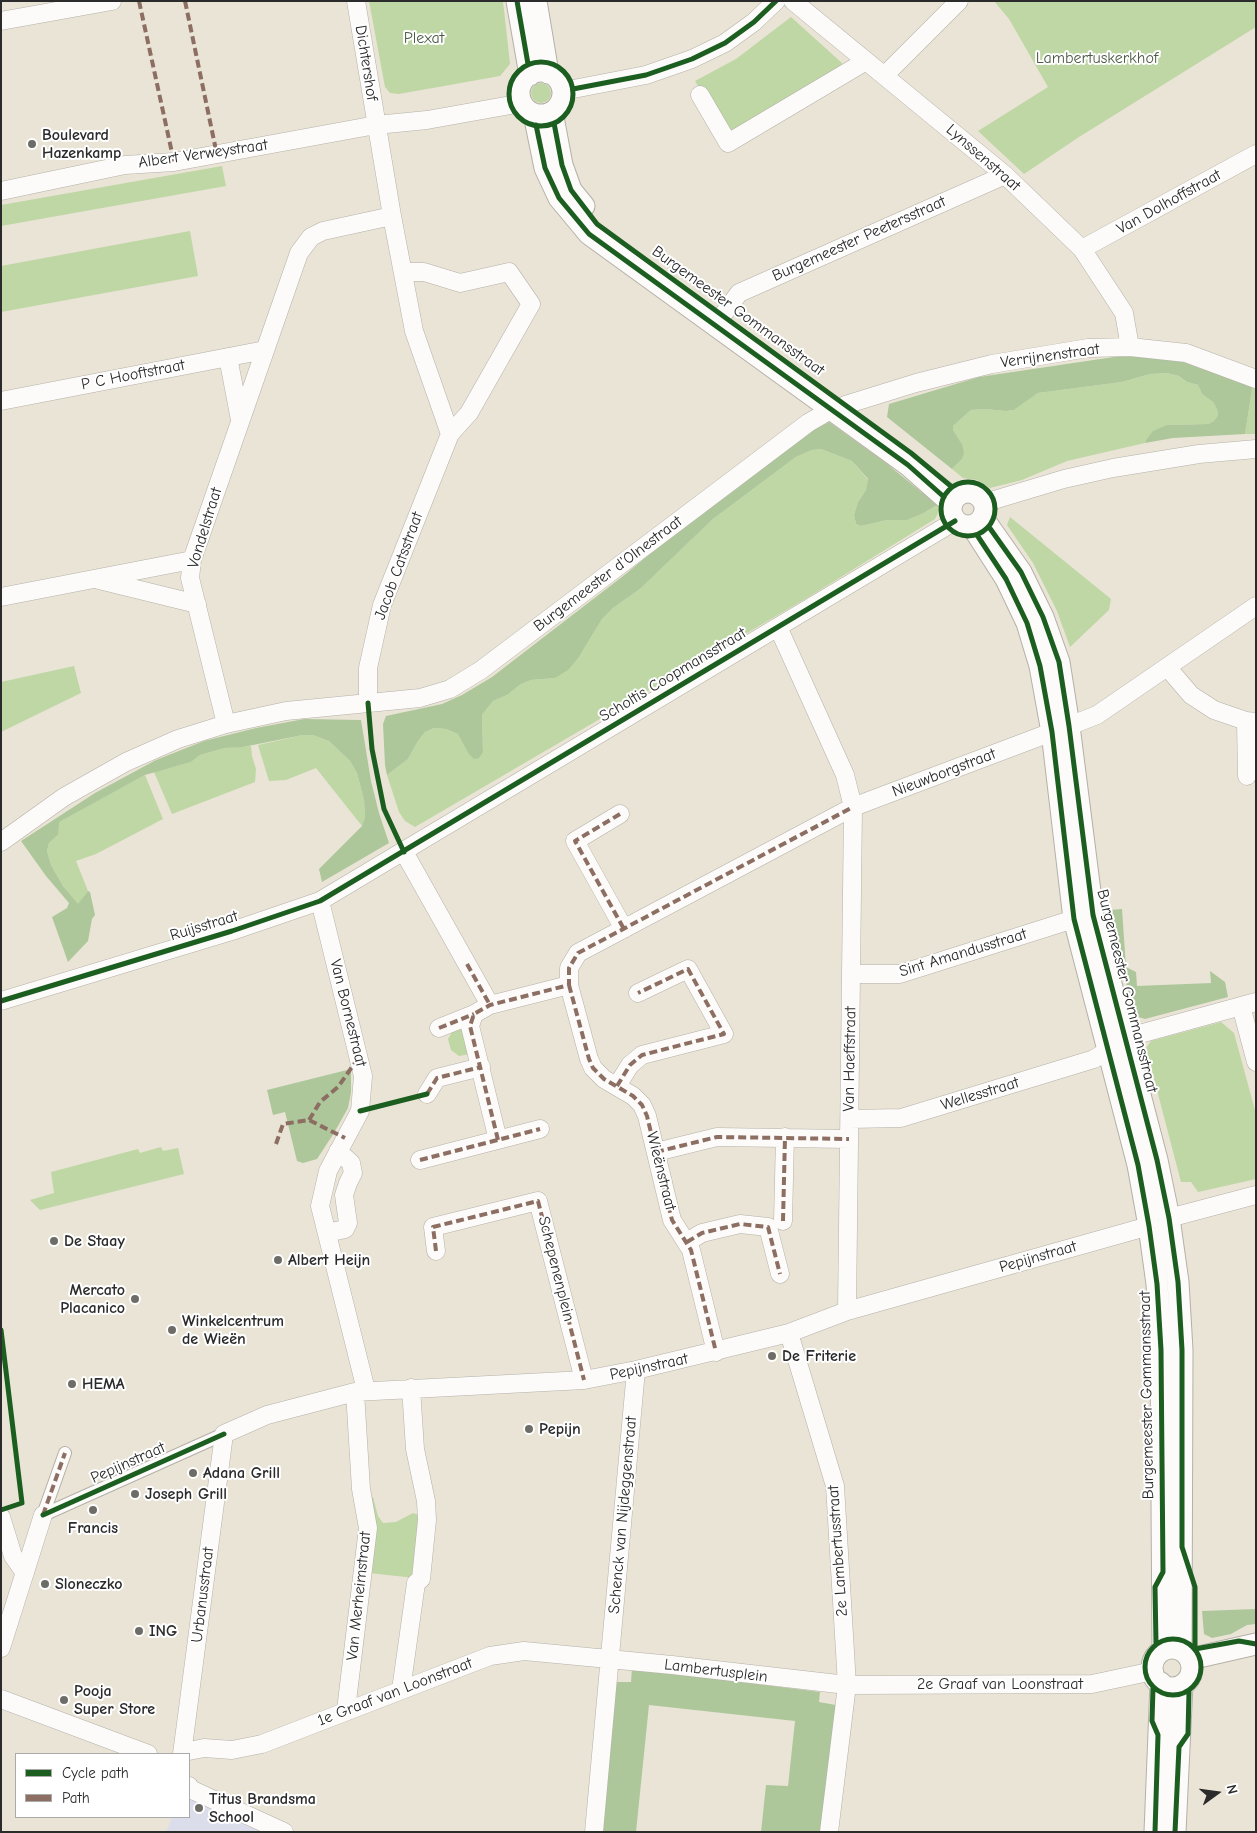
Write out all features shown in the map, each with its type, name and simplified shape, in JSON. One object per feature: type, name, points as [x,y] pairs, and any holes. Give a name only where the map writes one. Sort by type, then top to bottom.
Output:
[{"type":"street","points":[[1,21],[112,1]]},
{"type":"street","name":"Dichtershof","points":[[356,1],[376,125]]},
{"type":"street","name":"Burgemeester Gommansstraat","points":[[517,1],[545,168],[559,198],[589,234],[839,407]]},
{"type":"street","name":"Burgemeester Gommansstraat","points":[[536,1],[534,95],[571,190],[597,224],[722,316],[968,511],[1027,623],[1060,729],[1091,907],[1157,1160],[1169,1218],[1178,1282],[1182,1350],[1175,1667],[1175,1832]]},
{"type":"street","points":[[534,95],[557,79],[563,91],[646,75],[692,59],[725,43],[754,22],[776,1]]},
{"type":"street","name":"Lynssenstraat","points":[[793,1],[1006,175],[1082,249],[1124,313],[1130,347]]},
{"type":"street","points":[[885,75],[959,1]]},
{"type":"street","points":[[700,95],[728,143],[866,61]]},
{"type":"street","name":"Albert Verweystraat","points":[[1,191],[125,165],[174,162],[376,125],[426,108],[534,95]]},
{"type":"street","points":[[376,125],[414,331],[450,434]]},
{"type":"street","name":"Van Dolhoffstraat","points":[[1082,249],[1256,154]]},
{"type":"street","name":"Burgemeester Peetersstraat","points":[[722,316],[739,293],[1006,175]]},
{"type":"street","name":"Vondelstraat","points":[[226,724],[190,578],[192,560],[299,253],[310,237],[323,231],[392,216]]},
{"type":"street","name":"Jacob Catsstraat","points":[[368,703],[368,668],[382,606],[450,434],[469,413],[532,304],[510,272],[460,283],[424,272],[404,272]]},
{"type":"street","name":"Verrijnenstraat","points":[[839,407],[916,383],[992,364],[1088,348],[1130,347],[1186,353],[1256,379]]},
{"type":"street","name":"P C Hooftstraat","points":[[1,401],[265,350]]},
{"type":"street","name":"Vondelstraat","points":[[228,357],[240,420]]},
{"type":"street","name":"Burgemeester d'Olnestraat","points":[[1,842],[64,797],[126,762],[178,739],[226,724],[286,711],[420,698],[450,689],[481,670],[808,422],[839,407]]},
{"type":"street","name":"Scholtis Coopmansstraat","points":[[404,852],[968,511],[1064,479],[1113,468],[1199,454],[1256,449]]},
{"type":"street","points":[[1,597],[192,560]]},
{"type":"street","points":[[93,579],[197,604]]},
{"type":"street","name":"Nieuwborgstraat","points":[[569,985],[568,968],[578,953],[853,807],[1098,715],[1256,606]]},
{"type":"street","name":"Van Haeffstraat","points":[[778,627],[846,775],[853,807],[847,1311]]},
{"type":"street","points":[[1167,668],[1191,695],[1214,710],[1251,722],[1247,776]]},
{"type":"street","name":"Burgemeester Gommansstraat","points":[[1060,729],[1074,919],[1138,1165],[1157,1284],[1175,1667],[1155,1832]]},
{"type":"street","points":[[620,814],[575,841],[624,928]]},
{"type":"street","points":[[404,852],[490,1005]]},
{"type":"street","name":"Ruijsstraat","points":[[1,1001],[223,934],[320,900],[404,852]]},
{"type":"street","name":"Van Bornestraat","points":[[320,900],[363,1076],[360,1111],[328,1170],[320,1206],[360,1391]]},
{"type":"street","name":"Sint Amandusstraat","points":[[851,974],[900,974],[1074,919]]},
{"type":"street","points":[[617,1086],[632,1062],[642,1055],[724,1034],[688,969],[638,993]]},
{"type":"street","points":[[439,1028],[474,1014],[490,1005],[569,985]]},
{"type":"street","name":"Wieënstraat","points":[[569,985],[590,1064],[597,1072],[633,1096],[642,1105],[647,1116],[672,1220],[691,1250],[716,1352]]},
{"type":"street","points":[[1107,1051],[1124,1038],[1248,1004],[1256,1062]]},
{"type":"street","points":[[474,1014],[470,1026],[498,1140]]},
{"type":"street","name":"Wellesstraat","points":[[850,1119],[901,1118],[1094,1059],[1107,1051]]},
{"type":"street","points":[[427,1094],[437,1078],[480,1067]]},
{"type":"street","points":[[420,1160],[540,1129]]},
{"type":"street","points":[[656,1152],[717,1137],[849,1139]]},
{"type":"street","points":[[783,1220],[785,1137]]},
{"type":"street","points":[[327,1233],[345,1229],[348,1223],[344,1195],[353,1173],[351,1163],[338,1151]]},
{"type":"street","name":"Pepijnstraat","points":[[44,1515],[267,1414],[360,1391],[584,1380],[636,1370],[789,1333],[847,1311],[1149,1226],[1169,1218],[1256,1195]]},
{"type":"street","name":"Schepenenplein","points":[[436,1251],[433,1227],[538,1201],[584,1380]]},
{"type":"street","points":[[687,1242],[702,1233],[740,1224],[768,1228],[780,1274]]},
{"type":"street","name":"2e Lambertusstraat","points":[[789,1333],[835,1486],[847,1685]]},
{"type":"street","name":"Schenck van Nijdeggenstraat","points":[[610,1660],[636,1370]]},
{"type":"street","points":[[401,1690],[416,1583],[421,1579],[427,1520],[426,1501],[415,1449],[411,1388]]},
{"type":"street","name":"Van Merheimstraat","points":[[346,1710],[368,1528],[361,1489],[360,1391]]},
{"type":"street","name":"Urbanusstraat","points":[[183,1753],[224,1434]]},
{"type":"street","points":[[1,1648],[65,1454]]},
{"type":"street","points":[[1,1517],[13,1556],[25,1573]]},
{"type":"street","points":[[1175,1667],[1256,1644]]},
{"type":"street","name":"1e Graaf van Loonstraat","points":[[183,1753],[204,1748],[232,1750],[262,1744],[490,1656],[524,1651],[610,1660]]},
{"type":"street","points":[[1175,1667],[1256,1659]]},
{"type":"street","points":[[594,1832],[610,1660]]},
{"type":"street","name":"Lambertusplein","points":[[610,1660],[847,1685]]},
{"type":"street","name":"2e Graaf van Loonstraat","points":[[847,1685],[1092,1684],[1175,1667]]},
{"type":"street","points":[[829,1832],[847,1685]]},
{"type":"street","points":[[1,1699],[145,1753]]},
{"type":"street","points":[[190,1789],[275,1830]]},
{"type":"shaded area","name":"Titus Brandsma School","points":[[190,1798],[258,1829],[257,1832],[166,1832],[172,1818],[190,1818]]},
{"type":"green space","name":"Plexat","points":[[369,1],[503,1],[510,64],[500,76],[399,94],[390,93],[385,87]]},
{"type":"green space","name":"Lambertuskerkhof","points":[[994,1],[1256,1],[1256,27],[1079,137],[1024,174],[978,131],[1048,87],[1009,19]]},
{"type":"green space","points":[[791,17],[842,63],[840,72],[729,138],[695,81],[736,59]]},
{"type":"green space","points":[[541,83],[548,86],[551,93],[548,100],[541,103],[534,100],[531,93],[534,86]]},
{"type":"green space","points":[[222,166],[226,186],[1,226],[1,205]]},
{"type":"green space","points":[[190,231],[198,276],[1,312],[1,266]]},
{"type":"green space","points":[[1134,354],[1174,357],[1253,383],[1245,434],[1173,438],[1145,443],[1153,431],[1167,425],[1208,424],[1214,421],[1218,415],[1213,402],[1202,394],[1198,385],[1187,382],[1179,376],[1167,373],[1150,374],[1122,382],[1038,393],[1014,410],[971,410],[953,426],[953,430],[962,444],[964,453],[962,459],[952,469],[887,417],[889,404],[979,377]]},
{"type":"green space","points":[[1167,373],[1179,376],[1187,382],[1198,385],[1202,394],[1213,402],[1217,409],[1218,415],[1214,421],[1208,424],[1167,425],[1146,440],[1145,443],[1067,461],[1022,480],[990,488],[977,480],[963,478],[952,469],[962,459],[962,444],[953,430],[953,426],[971,410],[1014,410],[1038,393],[1122,382],[1150,374]]},
{"type":"green space","points":[[1253,383],[1256,385],[1256,434],[1245,434]]},
{"type":"green space","points":[[829,422],[886,463],[937,505],[907,520],[887,520],[861,526],[856,524],[854,515],[858,502],[866,490],[868,479],[852,461],[821,449],[812,450],[796,457],[713,519],[640,589],[613,608],[602,619],[579,657],[568,670],[555,678],[531,680],[521,684],[507,695],[493,701],[482,715],[483,752],[479,758],[474,759],[469,754],[458,734],[446,729],[434,728],[425,732],[408,759],[387,775],[383,724],[386,716],[442,704],[462,695],[492,677],[627,573],[692,518],[813,430]]},
{"type":"green space","points":[[821,449],[852,461],[868,480],[866,490],[858,502],[854,515],[856,524],[861,526],[887,520],[907,520],[937,505],[939,511],[935,519],[807,598],[415,827],[405,821],[399,812],[387,775],[408,759],[425,732],[434,728],[446,729],[458,734],[483,752],[482,715],[493,701],[507,695],[521,684],[531,680],[555,678],[579,657],[602,619],[613,608],[640,589],[713,519],[796,457],[812,450]]},
{"type":"green space","points":[[1010,517],[1111,599],[1109,610],[1070,647],[1057,611],[1033,563],[1007,525]]},
{"type":"green space","points":[[74,666],[81,693],[1,732],[1,682]]},
{"type":"green space","points":[[304,719],[361,720],[371,781],[389,843],[322,882],[319,869],[362,826],[365,817],[364,800],[357,773],[350,761],[329,741],[313,735],[303,735],[243,747],[225,748],[200,755],[191,762],[145,775],[59,822],[58,835],[49,843],[47,851],[51,865],[63,886],[78,904],[88,891],[90,892],[95,915],[92,919],[88,941],[68,962],[52,917],[67,908],[69,903],[46,876],[21,841],[95,793],[156,760],[204,741],[256,728]]},
{"type":"green space","points":[[303,735],[313,735],[329,741],[350,761],[357,773],[364,800],[365,817],[362,826],[316,768],[286,780],[269,781],[258,745]]},
{"type":"green space","points":[[251,746],[256,769],[255,782],[172,814],[154,772],[191,762],[200,755],[225,748]]},
{"type":"green space","points":[[145,775],[163,819],[96,854],[76,861],[88,891],[78,905],[63,886],[51,865],[47,851],[49,843],[58,835],[58,822]]},
{"type":"green space","points":[[1122,909],[1126,967],[1136,972],[1137,986],[1211,983],[1210,971],[1225,982],[1228,997],[1145,1019],[1135,1016],[1122,968],[1110,910]]},
{"type":"green space","points":[[1221,1022],[1234,1033],[1256,1114],[1256,1179],[1198,1192],[1191,1182],[1181,1182],[1146,1048],[1151,1041]]},
{"type":"green space","points":[[463,1028],[470,1054],[459,1056],[451,1050],[448,1039],[452,1032]]},
{"type":"green space","points":[[351,1069],[351,1093],[348,1108],[334,1133],[317,1159],[303,1163],[297,1161],[285,1112],[273,1115],[267,1090]]},
{"type":"green space","points":[[161,1147],[163,1151],[178,1148],[184,1174],[40,1210],[30,1200],[54,1193],[51,1172],[138,1149],[140,1153]]},
{"type":"green space","points":[[373,1497],[378,1516],[383,1523],[396,1522],[413,1513],[419,1515],[415,1578],[369,1573],[367,1500]]},
{"type":"green space","points":[[1256,1609],[1256,1624],[1247,1625],[1231,1634],[1212,1638],[1204,1634],[1202,1611]]},
{"type":"green space","points":[[632,1668],[820,1692],[819,1702],[836,1705],[822,1832],[761,1832],[766,1785],[788,1786],[795,1721],[649,1705],[636,1832],[600,1832],[615,1682],[631,1682]]},
{"type":"marked path","points":[[139,1],[174,162]]},
{"type":"marked path","points":[[185,1],[217,155]]},
{"type":"marked path","points":[[498,1140],[470,1026],[474,1014],[490,1005],[569,985],[569,968],[578,953],[853,807]]},
{"type":"marked path","points":[[620,814],[575,841],[624,929]]},
{"type":"marked path","points":[[467,964],[490,1005]]},
{"type":"marked path","points":[[617,1086],[630,1065],[642,1055],[724,1034],[688,969],[638,993]]},
{"type":"marked path","points":[[569,985],[593,1068],[604,1079],[633,1096],[642,1105],[647,1116],[672,1220],[691,1250],[716,1352]]},
{"type":"marked path","points":[[439,1028],[474,1014]]},
{"type":"marked path","points":[[309,1120],[320,1102],[338,1087],[359,1057]]},
{"type":"marked path","points":[[427,1094],[437,1078],[481,1067]]},
{"type":"marked path","points":[[276,1144],[283,1124],[309,1120],[345,1138]]},
{"type":"marked path","points":[[420,1160],[540,1129]]},
{"type":"marked path","points":[[656,1152],[717,1137],[849,1139]]},
{"type":"marked path","points":[[783,1221],[785,1137]]},
{"type":"marked path","points":[[436,1251],[433,1227],[538,1201],[584,1380]]},
{"type":"marked path","points":[[687,1242],[702,1233],[740,1224],[768,1227],[780,1274]]},
{"type":"marked path","points":[[43,1515],[65,1453]]},
{"type":"cycle path","points":[[517,1],[528,64]]},
{"type":"cycle path","points":[[573,89],[646,75],[692,59],[725,43],[754,22],[776,1]]},
{"type":"cycle path","points":[[541,62],[553,64],[564,71],[571,82],[573,94],[571,106],[564,117],[553,124],[541,126],[529,124],[518,117],[511,106],[509,94],[511,82],[518,71],[529,64],[541,62]]},
{"type":"cycle path","points":[[554,123],[562,165],[571,190],[597,224],[911,453],[952,487]]},
{"type":"cycle path","points":[[536,125],[545,168],[559,198],[589,234],[908,465],[944,497]]},
{"type":"cycle path","points":[[963,482],[973,482],[983,486],[991,494],[995,509],[991,524],[983,532],[973,536],[963,536],[953,532],[945,524],[941,514],[941,504],[945,494],[953,486],[963,482]]},
{"type":"cycle path","points":[[1,1001],[232,931],[320,901],[955,521]]},
{"type":"cycle path","points":[[989,527],[1021,572],[1043,617],[1059,662],[1093,915],[1157,1160],[1169,1218],[1178,1282],[1182,1350],[1182,1547],[1195,1587],[1195,1649],[1239,1641],[1256,1644]]},
{"type":"cycle path","points":[[977,535],[1006,579],[1027,623],[1040,666],[1052,732],[1074,919],[1138,1165],[1149,1226],[1157,1284],[1161,1350],[1163,1572],[1155,1587],[1156,1644]]},
{"type":"cycle path","points":[[368,703],[372,749],[384,809],[404,852]]},
{"type":"cycle path","points":[[360,1111],[427,1094]]},
{"type":"cycle path","points":[[1,1330],[22,1503],[1,1510]]},
{"type":"cycle path","points":[[43,1515],[224,1434]]},
{"type":"cycle path","points":[[1167,1639],[1179,1639],[1189,1643],[1197,1651],[1201,1667],[1197,1683],[1189,1691],[1179,1695],[1167,1695],[1157,1691],[1149,1683],[1145,1673],[1145,1661],[1149,1651],[1157,1643],[1167,1639]]},
{"type":"cycle path","points":[[1153,1688],[1152,1721],[1158,1735],[1155,1832]]},
{"type":"cycle path","points":[[1175,1832],[1179,1747],[1188,1734],[1189,1691]]},
{"type":"place","name":"Boulevard Hazenkamp","points":[[32,144]]},
{"type":"place","name":"De Staay","points":[[54,1241]]},
{"type":"place","name":"Albert Heijn","points":[[278,1260]]},
{"type":"place","name":"Mercato Placanico","points":[[135,1299]]},
{"type":"place","name":"Winkelcentrum de Wieën","points":[[172,1330]]},
{"type":"place","name":"De Friterie","points":[[772,1356]]},
{"type":"place","name":"HEMA","points":[[72,1384]]},
{"type":"place","name":"Pepijn","points":[[529,1429]]},
{"type":"place","name":"Adana Grill","points":[[193,1473]]},
{"type":"place","name":"Joseph Grill","points":[[135,1494]]},
{"type":"place","name":"Francis","points":[[93,1510]]},
{"type":"place","name":"Sloneczko","points":[[45,1584]]},
{"type":"place","name":"ING","points":[[139,1631]]},
{"type":"place","name":"Pooja Super Store","points":[[64,1700]]},
{"type":"place","name":"Titus Brandsma School","points":[[199,1808]]}]
